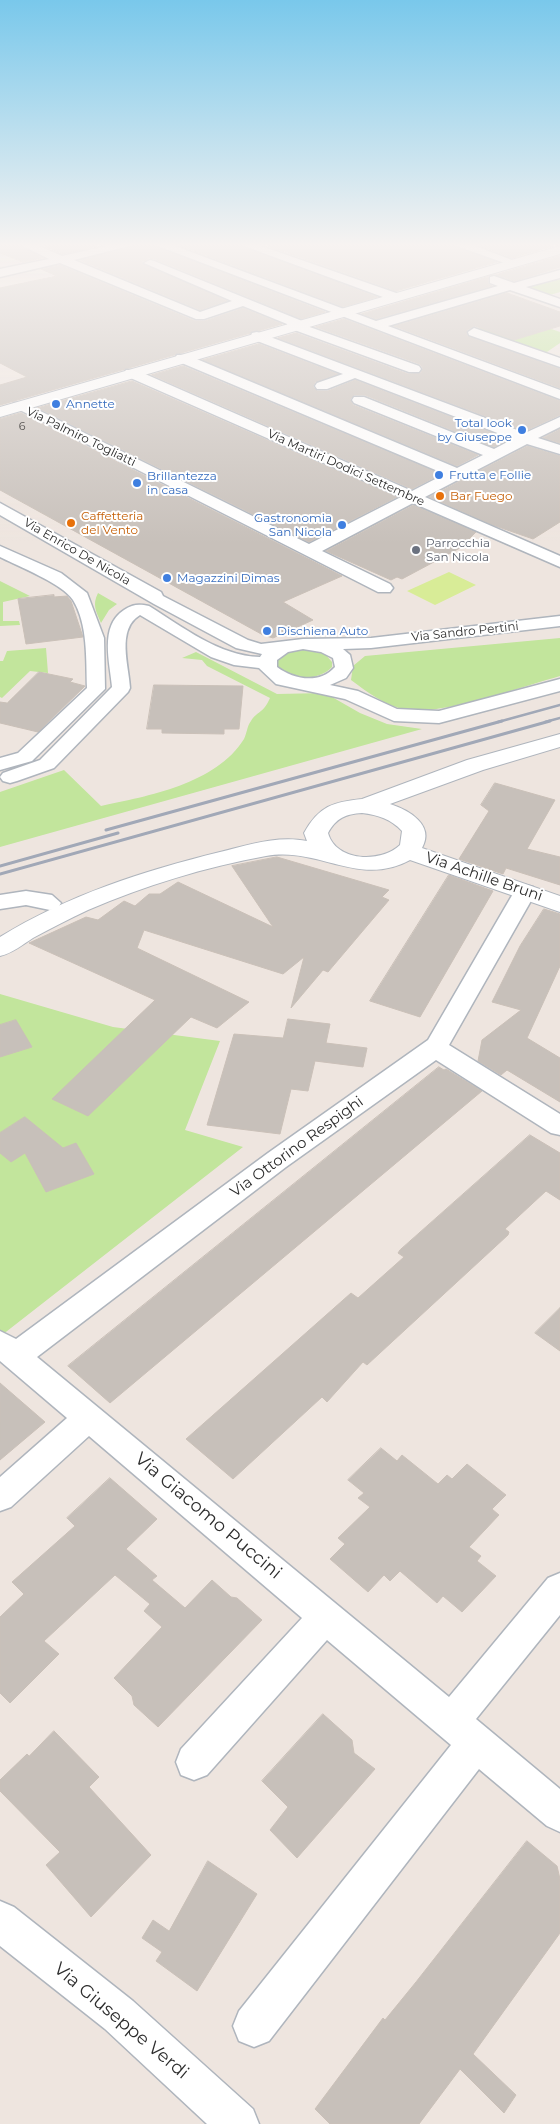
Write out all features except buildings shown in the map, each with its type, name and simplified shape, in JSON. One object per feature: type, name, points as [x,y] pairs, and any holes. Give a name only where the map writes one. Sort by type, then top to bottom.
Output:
[{"type":"street","points":[[0,412],[226,345]]},
{"type":"street","points":[[281,345],[526,439],[560,450]]},
{"type":"street","points":[[349,345],[414,369],[378,382]]},
{"type":"street","points":[[425,345],[560,395]]},
{"type":"street","points":[[510,345],[560,363]]},
{"type":"street","points":[[182,358],[457,474]]},
{"type":"street","name":"Via Martiri Dodici Settembre","points":[[132,373],[560,562]]},
{"type":"street","points":[[322,386],[356,374]]},
{"type":"street","points":[[359,400],[495,454]]},
{"type":"street","name":"Via Palmiro Togliatti","points":[[19,406],[384,588]]},
{"type":"street","points":[[309,551],[414,498],[495,454],[558,424]]},
{"type":"street","name":"Via Enrico De Nicola","points":[[0,508],[225,658],[248,664],[266,663]]},
{"type":"street","name":"Via Enrico De Nicola","points":[[0,523],[90,589]]},
{"type":"street","points":[[0,551],[56,577],[90,589],[95,638],[96,689],[25,758],[0,764]]},
{"type":"street","points":[[95,638],[118,608],[140,603]]},
{"type":"street","points":[[0,779],[47,764],[121,688],[121,667],[116,634],[124,618],[140,603]]},
{"type":"street","name":"Via Enrico De Nicola","points":[[140,603],[242,644],[262,649],[315,644]]},
{"type":"street","name":"Via Sandro Pertini","points":[[315,644],[370,643],[560,622]]},
{"type":"street","name":"Via Sandro Pertini","points":[[341,655],[370,643]]},
{"type":"street","points":[[308,684],[331,679],[344,668],[341,655],[315,644]]},
{"type":"street","points":[[292,645],[274,652],[266,663],[274,675],[283,680],[351,695],[394,715],[439,717],[560,685]]},
{"type":"street","points":[[331,679],[351,695]]},
{"type":"street","points":[[0,930],[22,916],[107,878],[162,860],[229,843],[289,832],[321,821],[334,812],[364,806],[405,792],[431,780],[560,740]]},
{"type":"street","points":[[404,817],[410,803],[431,780]]},
{"type":"street","points":[[0,948],[18,936],[64,913],[122,889],[185,868],[264,849],[285,846],[307,848],[342,860],[372,864],[393,860],[408,851],[415,837],[410,823],[404,817],[378,807],[364,806]]},
{"type":"street","points":[[321,821],[316,832],[316,838],[330,855]]},
{"type":"street","name":"Via Achille Bruni","points":[[408,851],[560,904]]},
{"type":"street","name":"Via Ottorino Respighi","points":[[8,1349],[269,1166],[434,1047],[525,892]]},
{"type":"street","points":[[0,902],[22,897],[43,898],[50,903]]},
{"type":"street","points":[[434,1047],[560,1126]]},
{"type":"street","name":"Via Giacomo Puccini","points":[[8,1349],[560,1813]]},
{"type":"street","points":[[0,1497],[89,1417]]},
{"type":"street","points":[[254,2026],[464,1731],[560,1589]]},
{"type":"street","points":[[194,1762],[326,1616]]},
{"type":"street","name":"Via Giuseppe Verdi","points":[[0,1921],[119,2015],[238,2124]]},
{"type":"green space","points":[[518,345],[557,345],[544,354]]},
{"type":"green space","points":[[449,572],[476,585],[435,605],[407,591]]},
{"type":"green space","points":[[0,581],[30,596],[3,602],[3,621],[19,621],[20,625],[0,626]]},
{"type":"green space","points":[[98,593],[117,604],[109,610],[101,623],[95,605]]},
{"type":"green space","points":[[560,638],[560,676],[460,705],[421,711],[406,710],[384,702],[351,680],[353,666],[365,656]]},
{"type":"green space","points":[[46,648],[48,673],[30,671],[2,698],[0,697],[0,661],[3,661],[7,651]]},
{"type":"green space","points":[[299,649],[325,654],[332,662],[332,667],[320,675],[304,678],[289,675],[277,667],[278,658],[290,651]]},
{"type":"green space","points":[[196,652],[277,694],[325,693],[360,713],[387,724],[422,729],[0,847],[0,792],[64,770],[101,806],[139,798],[180,786],[216,767],[232,754],[244,739],[251,721],[265,707],[270,698],[207,666],[202,660],[182,658]]},
{"type":"green space","points":[[0,994],[113,1027],[220,1041],[185,1130],[243,1147],[2,1335],[0,1333]]},
{"type":"railway","points":[[498,722],[560,705]]},
{"type":"railway","points":[[545,722],[560,718]]},
{"type":"railway","points":[[106,830],[502,721]]},
{"type":"railway","points":[[0,874],[550,721]]},
{"type":"railway","points":[[0,866],[118,833]]},
{"type":"place","name":"Annette","points":[[56,404]]},
{"type":"place","name":"Total look by Giuseppe","points":[[522,430]]},
{"type":"place","name":"Frutta e Follie","points":[[439,475]]},
{"type":"place","name":"Brillantezza in casa","points":[[137,483]]},
{"type":"place","name":"Bar Fuego","points":[[440,496]]},
{"type":"place","name":"Caffetteria del Vento","points":[[71,523]]},
{"type":"place","name":"Gastronomia San Nicola","points":[[342,525]]},
{"type":"place","name":"Parrocchia San Nicola","points":[[416,550]]},
{"type":"place","name":"Magazzini Dimas","points":[[167,578]]},
{"type":"place","name":"Dischiena Auto","points":[[267,631]]}]
